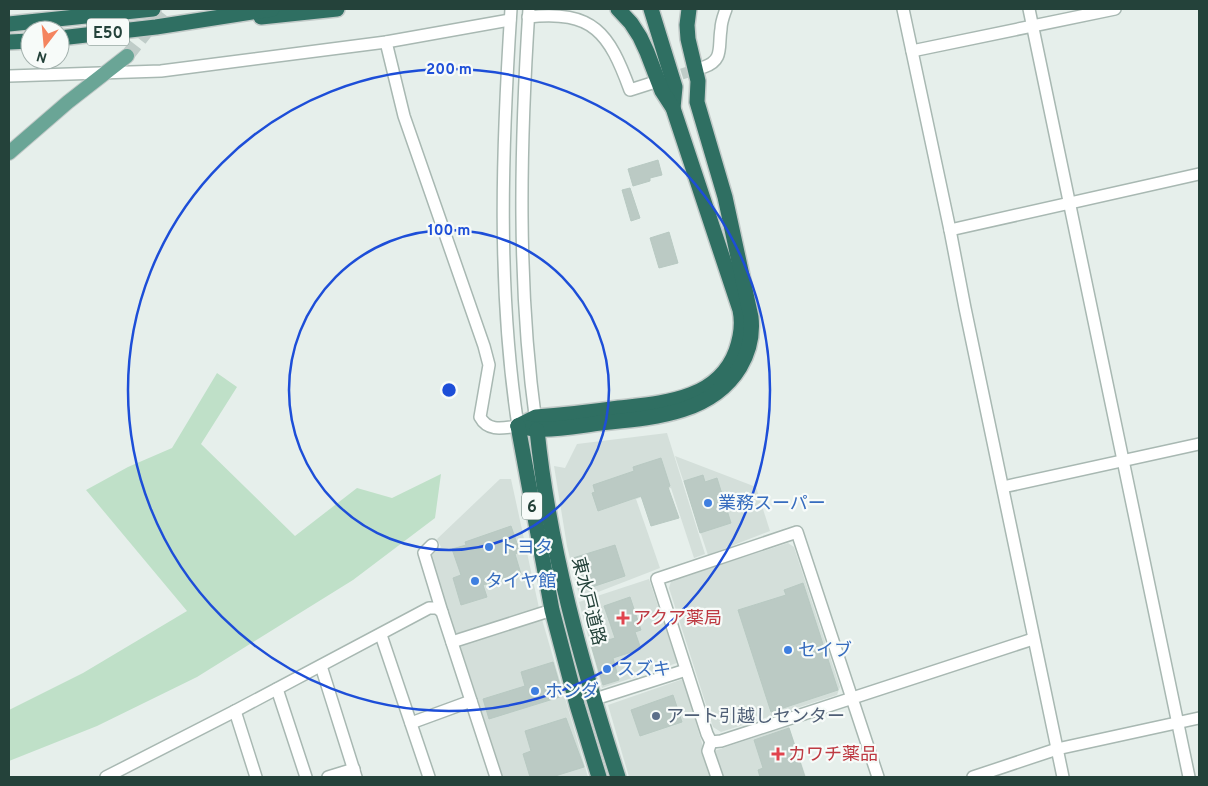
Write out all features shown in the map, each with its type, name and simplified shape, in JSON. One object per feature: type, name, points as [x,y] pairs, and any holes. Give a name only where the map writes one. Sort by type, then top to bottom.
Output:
[{"type":"highway","name":"E50","points":[[9,24],[153,9]]},
{"type":"highway","name":"E50","points":[[70,37],[272,9]]},
{"type":"highway","points":[[156,26],[336,9]]},
{"type":"highway","points":[[536,424],[692,396],[703,390],[722,374],[735,353],[741,330],[740,310],[674,108],[662,91],[640,37],[631,23],[618,9]]},
{"type":"highway","points":[[651,9],[675,87],[674,108]]},
{"type":"highway","points":[[661,9],[684,84],[697,102]]},
{"type":"highway","points":[[518,426],[658,416],[684,409],[697,405],[716,394],[733,378],[744,360],[752,328],[751,316],[725,197],[697,102],[698,82],[688,40],[689,9]]},
{"type":"highway","name":"東水戸道路","points":[[536,424],[555,543],[569,604],[594,699],[618,777]]},
{"type":"highway","name":"東水戸道路","points":[[518,426],[552,610],[577,705],[599,777]]},
{"type":"main road","points":[[9,153],[68,102],[127,56]]},
{"type":"street","points":[[704,67],[717,60],[720,51],[721,28],[726,9]]},
{"type":"street","points":[[903,9],[1063,777]]},
{"type":"street","points":[[1029,9],[1189,777]]},
{"type":"street","points":[[912,51],[1115,9]]},
{"type":"street","points":[[536,424],[522,275],[521,152],[528,13],[561,15],[582,21],[597,30],[609,43],[630,90],[652,83]]},
{"type":"street","points":[[9,76],[161,71],[386,42],[510,14],[504,151],[504,274],[512,389],[518,426],[496,429],[482,422],[480,417],[489,366],[484,346],[404,116],[386,42]]},
{"type":"street","points":[[950,230],[1199,174]]},
{"type":"street","points":[[1003,487],[1199,444]]},
{"type":"street","points":[[717,777],[708,751],[711,742],[657,580],[797,532],[878,777]]},
{"type":"street","points":[[432,545],[424,553],[496,777]]},
{"type":"street","points":[[106,777],[128,772],[235,711],[429,608],[437,608],[442,612]]},
{"type":"street","points":[[452,642],[552,610]]},
{"type":"street","points":[[381,634],[429,777]]},
{"type":"street","points":[[711,742],[722,741],[1033,639]]},
{"type":"street","points":[[321,666],[355,773],[328,777]]},
{"type":"street","points":[[594,699],[686,670]]},
{"type":"street","points":[[277,689],[306,777]]},
{"type":"street","points":[[411,724],[471,701]]},
{"type":"street","points":[[235,711],[256,777]]},
{"type":"street","points":[[973,777],[1057,749],[1199,718]]},
{"type":"shaded area","points":[[667,433],[705,554],[694,558],[671,488],[636,499],[660,568],[580,599],[567,546],[554,466],[565,468],[577,444]]},
{"type":"shaded area","points":[[675,456],[756,487],[770,531],[708,555]]},
{"type":"shaded area","points":[[500,479],[511,479],[539,608],[456,636],[430,557],[441,547],[437,539]]},
{"type":"shaded area","points":[[788,543],[794,547],[840,687],[837,695],[721,732],[713,727],[669,588],[671,581]]},
{"type":"shaded area","points":[[649,579],[677,663],[602,688],[579,602]]},
{"type":"shaded area","points":[[541,616],[588,777],[503,777],[459,642]]},
{"type":"shaded area","points":[[683,679],[712,777],[629,777],[608,705]]},
{"type":"shaded area","points":[[789,726],[806,777],[722,777],[714,751]]},
{"type":"green space","points":[[217,373],[237,387],[201,444],[295,536],[357,488],[392,498],[441,474],[435,518],[353,580],[197,677],[97,726],[9,761],[9,710],[83,673],[187,611],[86,490],[128,467],[172,448]]},
{"type":"building","points":[[658,160],[662,175],[633,186],[628,169]]},
{"type":"building","points":[[630,188],[640,218],[631,221],[622,190]]},
{"type":"building","points":[[669,232],[678,263],[659,268],[650,238]]},
{"type":"building","points":[[661,458],[670,486],[668,487],[679,518],[651,526],[641,496],[598,511],[592,493],[595,492],[593,485],[634,471],[633,467]]},
{"type":"building","name":"業務スーパー","points":[[703,475],[705,482],[717,478],[731,523],[700,533],[684,481]]},
{"type":"building","points":[[511,526],[520,552],[515,554],[521,574],[483,585],[487,597],[461,605],[453,578],[461,575],[452,549],[466,545],[465,542]]},
{"type":"building","points":[[615,545],[625,576],[583,590],[573,558]]},
{"type":"building","name":"セイブ","points":[[803,583],[838,690],[771,712],[738,610],[786,595],[784,590]]},
{"type":"building","points":[[630,597],[641,630],[635,632],[641,649],[613,658],[619,680],[603,685],[591,645],[615,638],[604,606]]},
{"type":"building","name":"ホンダ","points":[[553,662],[563,696],[489,719],[483,699],[525,686],[521,672]]},
{"type":"building","name":"アート引越しセンター","points":[[673,695],[682,722],[640,736],[631,710]]},
{"type":"building","points":[[566,718],[584,767],[552,777],[530,777],[523,754],[531,751],[525,731]]},
{"type":"building","name":"カワチ薬品","points":[[789,728],[805,777],[760,777],[758,770],[763,768],[754,740]]},
{"type":"tunnel","points":[[127,56],[164,9]]},
{"type":"tunnel","points":[[666,79],[701,68]]},
{"type":"place","name":"業務スーパー","points":[[708,503]]},
{"type":"place","name":"トヨタ","points":[[489,547]]},
{"type":"place","name":"タイヤ館","points":[[475,581]]},
{"type":"place","name":"アクア薬局","points":[[623,618]]},
{"type":"place","name":"セイブ","points":[[788,650]]},
{"type":"place","name":"スズキ","points":[[607,669]]},
{"type":"place","name":"ホンダ","points":[[535,691]]},
{"type":"place","name":"アート引越しセンター","points":[[656,716]]},
{"type":"place","name":"カワチ薬品","points":[[778,754]]}]
